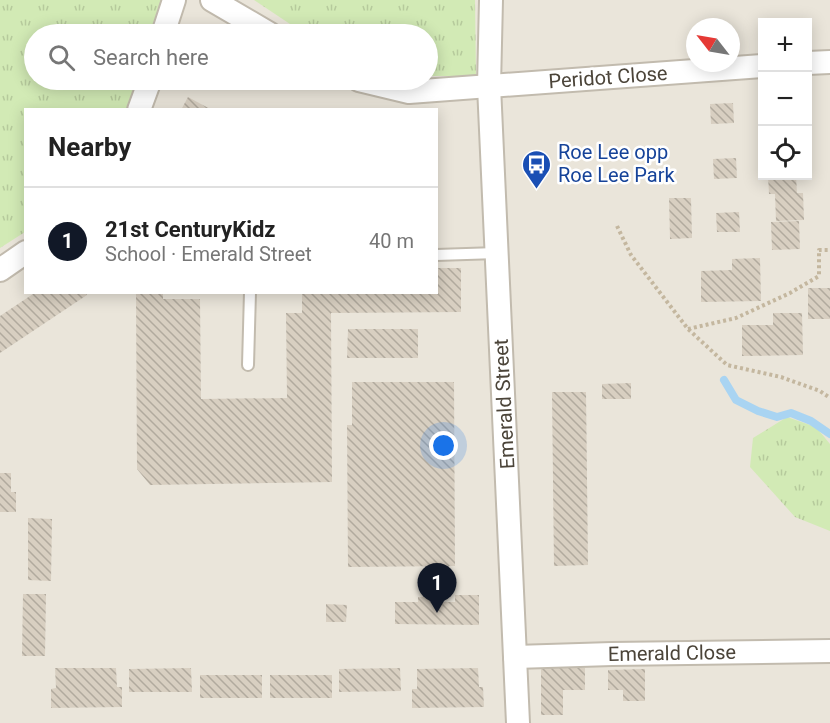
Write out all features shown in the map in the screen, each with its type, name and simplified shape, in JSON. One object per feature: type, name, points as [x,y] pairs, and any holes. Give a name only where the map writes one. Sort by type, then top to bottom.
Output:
[{"type":"street","points":[[166,24],[174,0]]},
{"type":"street","points":[[212,0],[253,24]]},
{"type":"street","name":"Emerald Street","points":[[491,0],[489,86],[518,723]]},
{"type":"street","points":[[812,63],[830,62]]},
{"type":"street","name":"Peridot Close","points":[[438,90],[758,66]]},
{"type":"street","points":[[140,108],[146,90]]},
{"type":"street","name":"Peridot Close","points":[[402,90],[410,92],[436,90]]},
{"type":"street","points":[[0,270],[24,253]]},
{"type":"street","name":"Emerald Close","points":[[515,657],[830,651]]},
{"type":"lane","points":[[438,255],[497,253]]},
{"type":"lane","points":[[248,364],[250,294]]},
{"type":"path","points":[[617,226],[631,255],[688,330],[728,365],[781,376],[820,391],[830,398]]},
{"type":"path","points":[[688,330],[736,318],[819,276],[819,250],[830,250]]},
{"type":"shaded area","points":[[0,0],[830,0],[830,723],[0,723]]},
{"type":"green space","points":[[0,0],[164,0],[158,24],[24,24],[24,90],[138,90],[131,108],[24,108],[24,233],[0,248]]},
{"type":"green space","points":[[254,0],[475,0],[476,76],[438,76],[438,24],[290,24]]},
{"type":"green space","points":[[787,417],[816,427],[830,444],[830,531],[795,517],[750,467],[753,438]]},
{"type":"building","points":[[188,97],[208,108],[182,108]]},
{"type":"building","points":[[733,103],[734,123],[711,124],[710,104]]},
{"type":"building","points":[[736,158],[737,178],[714,179],[713,159]]},
{"type":"building","points":[[768,180],[796,180],[797,193],[803,193],[804,220],[776,221],[775,194],[769,194]]},
{"type":"building","points":[[669,198],[691,198],[692,238],[670,239]]},
{"type":"building","points":[[739,212],[740,232],[717,232],[716,213]]},
{"type":"building","points":[[799,221],[800,249],[772,250],[771,222]]},
{"type":"building","points":[[760,258],[761,301],[701,302],[701,271],[732,270],[732,259]]},
{"type":"building","points":[[438,268],[461,268],[461,312],[331,313],[332,482],[150,485],[137,469],[136,294],[163,294],[163,299],[200,299],[201,399],[287,398],[286,313],[302,313],[302,294],[438,294]]},
{"type":"building","points":[[808,288],[830,288],[830,319],[808,319]]},
{"type":"building","points":[[33,294],[87,295],[0,353],[0,316]]},
{"type":"building","points":[[773,313],[802,313],[803,355],[742,356],[742,325],[773,325]]},
{"type":"building","points":[[348,329],[418,329],[418,358],[347,358]]},
{"type":"building","points":[[352,382],[454,382],[455,566],[348,567],[347,425],[352,425]]},
{"type":"building","points":[[631,383],[631,399],[602,399],[602,384]]},
{"type":"building","points":[[552,392],[586,392],[588,565],[554,566]]},
{"type":"building","points":[[0,473],[11,473],[11,492],[16,492],[16,512],[0,512]]},
{"type":"building","points":[[28,518],[52,519],[51,581],[28,580]]},
{"type":"building","points":[[23,594],[46,594],[45,656],[22,656]]},
{"type":"building","points":[[455,595],[479,595],[479,625],[395,624],[395,602],[418,602],[418,597],[430,597],[430,602],[455,602]]},
{"type":"building","points":[[326,604],[347,605],[346,622],[326,622]]},
{"type":"building","points":[[55,668],[116,668],[117,687],[122,687],[122,707],[51,708],[51,689],[56,688]]},
{"type":"building","points":[[191,668],[192,692],[129,692],[129,669]]},
{"type":"building","points":[[400,668],[401,691],[339,692],[339,669]]},
{"type":"building","points":[[478,668],[479,687],[483,687],[484,707],[412,708],[412,689],[417,689],[417,669]]},
{"type":"building","points":[[541,668],[585,668],[585,690],[563,690],[563,715],[541,715]]},
{"type":"building","points":[[645,669],[645,701],[623,701],[623,690],[608,690],[608,670]]},
{"type":"building","points":[[200,675],[262,675],[262,698],[200,698]]},
{"type":"building","points":[[270,675],[332,675],[332,698],[270,698]]},
{"type":"waterway","points":[[724,380],[736,400],[777,417],[791,413],[811,421],[830,434]]},
{"type":"place","name":"Roe Lee opp Roe Lee Park","points":[[537,190]]},
{"type":"place","name":"21st CenturyKidz","points":[[437,613]]}]
